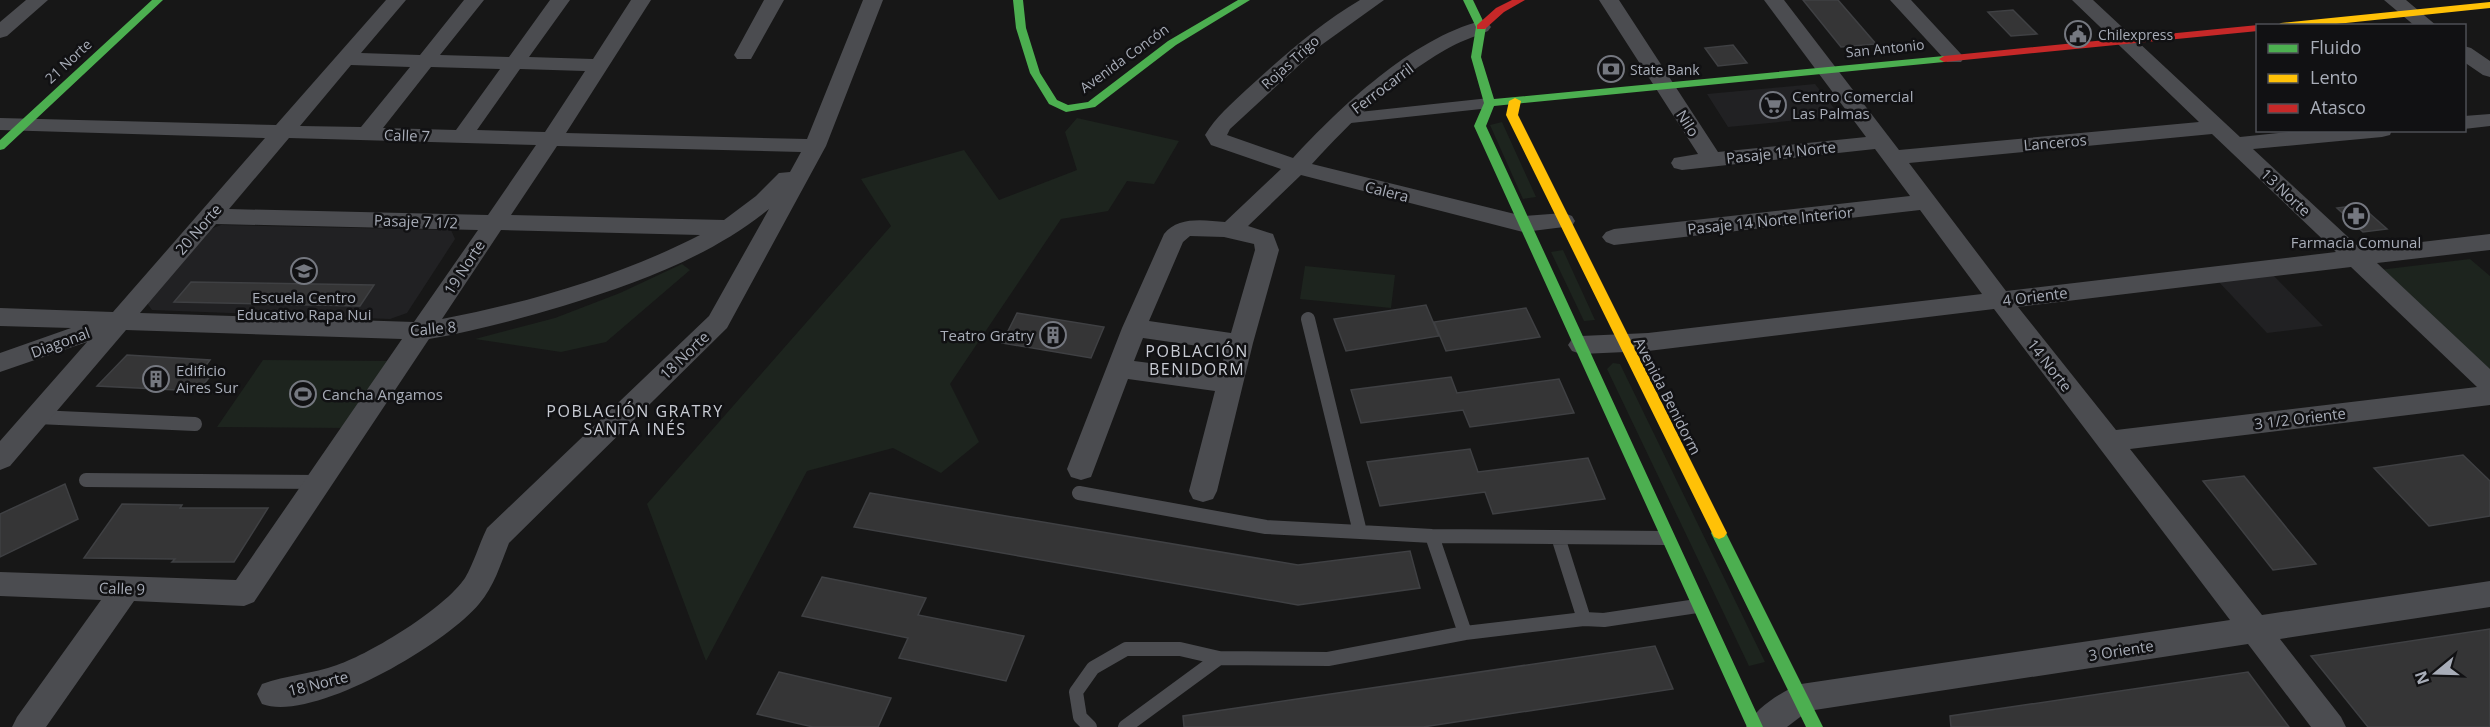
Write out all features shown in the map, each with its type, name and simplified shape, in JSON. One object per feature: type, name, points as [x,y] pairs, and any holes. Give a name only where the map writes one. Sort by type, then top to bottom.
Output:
[{"type":"main road","name":"21 Norte","points":[[0,146],[158,0]]},
{"type":"main road","name":"Avenida Concón","points":[[1018,0],[1021,28],[1035,73],[1053,102],[1066,109],[1091,105],[1172,44],[1245,0]]},
{"type":"main road","points":[[1468,0],[1480,27]]},
{"type":"main road","points":[[1520,0],[1500,10],[1480,27],[1474,45],[1475,63],[1490,103],[1480,126],[1755,727]]},
{"type":"main road","points":[[2301,24],[2490,5]]},
{"type":"main road","name":"San Antonio","points":[[1515,101],[2256,28]]},
{"type":"main road","points":[[1490,103],[1515,101]]},
{"type":"main road","name":"Avenida Benidorm","points":[[1515,101],[1512,115],[1815,727]]},
{"type":"street","points":[[0,32],[38,0]]},
{"type":"street","name":"20 Norte","points":[[0,459],[396,0]]},
{"type":"street","points":[[367,134],[474,0]]},
{"type":"street","points":[[462,136],[517,63],[560,0]]},
{"type":"street","name":"19 Norte","points":[[244,593],[551,139],[641,0]]},
{"type":"street","points":[[744,55],[774,0]]},
{"type":"street","name":"18 Norte","points":[[273,694],[322,685],[370,667],[415,641],[469,596],[481,576],[497,536],[718,322],[815,146],[873,0]]},
{"type":"street","name":"Rojas Trigo","points":[[1216,135],[1222,124],[1308,44],[1347,15],[1374,0]]},
{"type":"street","name":"Nilo","points":[[1609,0],[1712,160]]},
{"type":"street","name":"14 Norte","points":[[1774,0],[2000,300],[2330,727]]},
{"type":"street","points":[[1900,0],[1954,58]]},
{"type":"street","name":"13 Norte","points":[[2082,0],[2490,384]]},
{"type":"street","points":[[2394,0],[2425,24]]},
{"type":"street","name":"Ferrocarril","points":[[1229,231],[1297,167],[1340,120],[1387,82],[1440,45],[1480,27]]},
{"type":"street","points":[[2466,53],[2490,71]]},
{"type":"street","points":[[345,59],[599,65]]},
{"type":"street","points":[[2466,123],[2490,120]]},
{"type":"street","name":"Calle 7","points":[[0,124],[815,146]]},
{"type":"street","name":"Lanceros","points":[[1886,150],[2217,127]]},
{"type":"street","points":[[2235,144],[2361,132]]},
{"type":"street","name":"Calera","points":[[1216,135],[1225,143],[1297,167],[1523,224],[1564,221]]},
{"type":"street","name":"Calle 8","points":[[0,317],[422,331],[495,317],[604,285],[711,240],[745,218],[777,190],[815,146]]},
{"type":"street","name":"Pasaje 14 Norte","points":[[1682,163],[1886,150]]},
{"type":"street","name":"Pasaje 14 Norte Interior","points":[[1614,237],[1926,202]]},
{"type":"street","name":"Pasaje 7 1/2","points":[[210,216],[729,228]]},
{"type":"street","points":[[1080,481],[1134,328],[1175,235],[1187,229],[1196,228],[1254,234],[1265,240],[1267,245],[1203,490]]},
{"type":"street","name":"4 Oriente","points":[[1581,345],[1624,345],[2490,242]]},
{"type":"street","name":"Diagonal","points":[[0,363],[119,321]]},
{"type":"street","points":[[1134,328],[1240,343]]},
{"type":"street","points":[[1119,369],[1230,383]]},
{"type":"street","name":"3 1/2 Oriente","points":[[2109,441],[2490,395]]},
{"type":"street","name":"Calle 9","points":[[0,584],[244,593]]},
{"type":"street","points":[[28,727],[127,588]]},
{"type":"street","name":"3 Oriente","points":[[1762,727],[1801,698],[2490,594]]},
{"type":"lane","points":[[1340,120],[1490,103]]},
{"type":"lane","points":[[1308,319],[1360,532]]},
{"type":"lane","points":[[36,417],[195,424]]},
{"type":"lane","points":[[86,480],[319,482]]},
{"type":"lane","points":[[1080,481],[1266,527],[1432,536],[1667,538]]},
{"type":"lane","points":[[1432,536],[1465,633]]},
{"type":"lane","points":[[1558,537],[1584,619]]},
{"type":"lane","points":[[1090,727],[1080,717],[1076,692],[1093,668],[1126,649],[1180,649],[1219,658],[1328,659],[1465,633],[1584,619],[1604,620],[1698,606]]},
{"type":"lane","points":[[1125,727],[1219,658]]},
{"type":"shaded area","name":"Centro Comercial Las Palmas","points":[[1815,84],[1840,116],[1728,127],[1707,94]]},
{"type":"shaded area","points":[[1077,118],[1179,141],[1154,184],[1127,181],[1108,211],[1061,219],[950,384],[979,442],[941,473],[893,448],[807,471],[706,661],[647,504],[891,226],[861,179],[964,150],[999,200],[1077,170],[1065,132]]},
{"type":"shaded area","points":[[1502,122],[1536,197],[1523,199],[1490,125]]},
{"type":"shaded area","name":"Escuela Centro Educativo Rapa Nui","points":[[221,225],[451,230],[455,239],[407,313],[390,319],[152,310],[147,303],[208,230]]},
{"type":"shaded area","points":[[1563,250],[1595,320],[1584,321],[1551,252]]},
{"type":"shaded area","points":[[2470,259],[2490,276],[2490,373],[2379,270]]},
{"type":"shaded area","points":[[682,264],[690,270],[606,342],[561,352],[475,339],[555,318],[620,293]]},
{"type":"shaded area","points":[[1305,266],[1395,275],[1391,308],[1300,299]]},
{"type":"shaded area","points":[[2271,273],[2323,326],[2267,333],[2217,280]]},
{"type":"shaded area","name":"Cancha Angamos","points":[[263,360],[387,361],[346,428],[217,427]]},
{"type":"shaded area","points":[[1613,363],[1620,364],[1765,662],[1749,666],[1607,369]]},
{"type":"building","points":[[1803,0],[1838,0],[1876,44],[1841,47]]},
{"type":"building","points":[[2013,10],[2037,34],[2011,36],[1988,12]]},
{"type":"building","points":[[1733,45],[1747,63],[1718,66],[1705,48]]},
{"type":"building","name":"Farmacia Comunal","points":[[2360,205],[2387,229],[2363,232],[2337,208]]},
{"type":"building","points":[[191,282],[374,285],[360,306],[174,302]]},
{"type":"building","points":[[1426,305],[1439,336],[1346,351],[1334,319]]},
{"type":"building","points":[[1526,308],[1540,337],[1446,351],[1434,322]]},
{"type":"building","name":"Teatro Gratry","points":[[1017,313],[1104,327],[1091,358],[1002,343]]},
{"type":"building","name":"Edificio Aires Sur","points":[[127,355],[210,360],[201,372],[213,373],[198,391],[97,386]]},
{"type":"building","points":[[1451,377],[1457,393],[1559,379],[1574,413],[1470,427],[1463,410],[1361,423],[1351,390]]},
{"type":"building","points":[[1470,449],[1478,472],[1588,458],[1605,499],[1493,514],[1485,492],[1380,506],[1367,462]]},
{"type":"building","points":[[2463,455],[2490,481],[2490,516],[2429,526],[2374,468]]},
{"type":"building","points":[[2244,476],[2316,564],[2273,570],[2203,481]]},
{"type":"building","points":[[65,484],[78,519],[0,557],[0,514]]},
{"type":"building","points":[[870,493],[1298,565],[1410,551],[1420,588],[1298,605],[854,527]]},
{"type":"building","points":[[122,504],[182,505],[180,508],[268,508],[234,562],[84,558]]},
{"type":"building","points":[[822,577],[926,598],[918,615],[1024,636],[1006,681],[899,658],[908,638],[802,616]]},
{"type":"building","points":[[2490,629],[2490,727],[2368,727],[2311,656]]},
{"type":"building","points":[[1655,646],[1673,689],[1423,727],[1184,727],[1183,716]]},
{"type":"building","points":[[779,672],[891,698],[878,727],[813,727],[757,714]]},
{"type":"building","points":[[2248,672],[2289,727],[1951,727],[1950,716]]},
{"type":"traffic: fast","points":[[0,146],[158,0]]},
{"type":"traffic: fast","points":[[1018,0],[1021,28],[1035,73],[1053,102],[1066,109],[1091,105],[1172,43],[1245,0]]},
{"type":"traffic: fast","points":[[1468,0],[1481,27]]},
{"type":"traffic: fast","points":[[1481,27],[1476,57],[1490,103],[1944,59]]},
{"type":"traffic: fast","points":[[1490,103],[1480,126],[1755,727]]},
{"type":"traffic: fast","points":[[1719,533],[1815,727]]},
{"type":"traffic: slow","points":[[2301,24],[2490,5]]},
{"type":"traffic: slow","points":[[1515,101],[1512,115],[1719,533]]},
{"type":"traffic: jam","points":[[1481,27],[1500,10],[1520,0]]},
{"type":"traffic: jam","points":[[1944,59],[2256,28]]},
{"type":"place","name":"Chilexpress","points":[[2078,34]]},
{"type":"place","name":"State Bank","points":[[1611,69]]},
{"type":"place","name":"Centro Comercial Las Palmas","points":[[1773,105]]},
{"type":"place","name":"Farmacia Comunal","points":[[2356,216]]},
{"type":"place","name":"Escuela Centro Educativo Rapa Nui","points":[[304,271]]},
{"type":"place","name":"Teatro Gratry","points":[[1053,335]]},
{"type":"place","name":"Edificio Aires Sur","points":[[156,379]]},
{"type":"place","name":"Cancha Angamos","points":[[303,394]]},
{"type":"district","name":"POBLACIÓN BENIDORM","points":[[1197,360]]},
{"type":"district","name":"POBLACIÓN GRATRY SANTA INÉS","points":[[635,420]]}]
